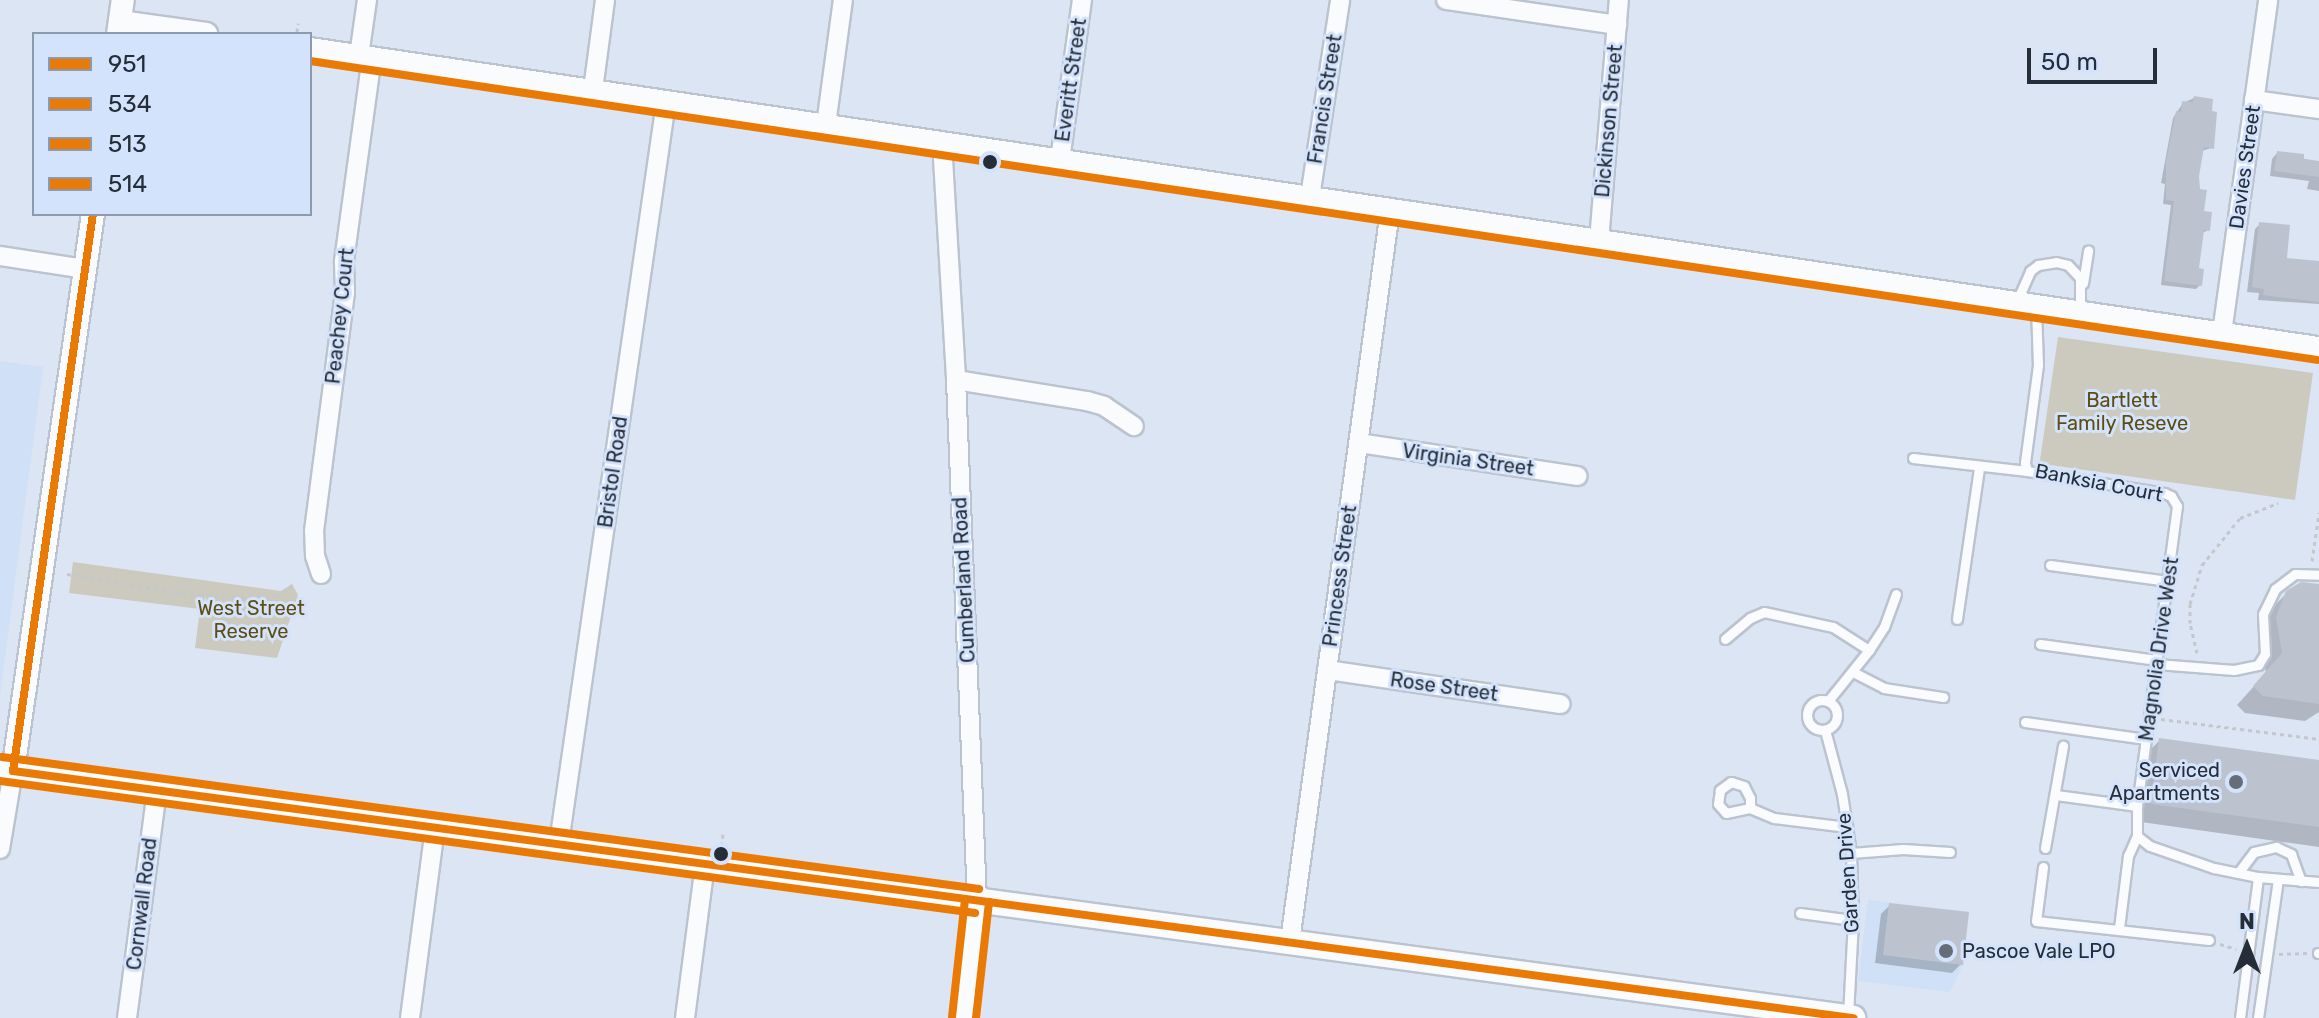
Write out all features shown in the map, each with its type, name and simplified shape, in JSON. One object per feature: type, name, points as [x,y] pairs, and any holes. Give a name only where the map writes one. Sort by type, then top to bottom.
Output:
[{"type":"main road","points":[[6,770],[559,843],[713,854],[977,901],[1850,1018]]},
{"type":"main road","name":"Cumberland Road","points":[[964,1018],[977,901]]},
{"type":"street","name":"Peachey Court","points":[[321,574],[314,531],[345,292],[344,261],[366,56],[367,0]]},
{"type":"street","points":[[593,90],[605,0]]},
{"type":"street","points":[[826,125],[843,0]]},
{"type":"street","name":"Everitt Street","points":[[1060,160],[1082,0]]},
{"type":"street","name":"Francis Street","points":[[1310,197],[1340,0]]},
{"type":"street","points":[[1446,0],[1617,25]]},
{"type":"street","name":"Dickinson Street","points":[[1599,241],[1619,0]]},
{"type":"street","name":"Davies Street","points":[[2222,333],[2268,0]]},
{"type":"street","points":[[120,19],[195,32]]},
{"type":"street","points":[[312,42],[366,56],[666,102],[2319,348]]},
{"type":"street","points":[[2254,100],[2319,109]]},
{"type":"street","name":"Bristol Road","points":[[559,843],[666,102]]},
{"type":"street","name":"Cumberland Road","points":[[942,142],[956,380],[977,901]]},
{"type":"street","name":"Princess Street","points":[[1290,941],[1390,211]]},
{"type":"street","points":[[0,849],[6,770],[93,216]]},
{"type":"street","points":[[0,256],[85,269]]},
{"type":"street","points":[[956,380],[1087,401],[1104,406],[1134,426]]},
{"type":"street","name":"Virginia Street","points":[[1359,443],[1578,476]]},
{"type":"street","name":"Rose Street","points":[[1327,670],[1561,704]]},
{"type":"street","name":"Cornwall Road","points":[[127,1018],[157,790]]},
{"type":"street","points":[[410,1018],[435,827]]},
{"type":"street","points":[[685,1018],[713,854]]},
{"type":"lane","points":[[2080,313],[2088,250]]},
{"type":"lane","points":[[2026,305],[2026,278],[2038,265],[2068,265],[2080,278],[2082,287]]},
{"type":"lane","name":"Banksia Court","points":[[2026,305],[2038,365],[2025,463],[2027,471],[2164,493],[2176,500],[2177,516]]},
{"type":"lane","points":[[1913,458],[1979,468],[2027,471]]},
{"type":"lane","points":[[1957,619],[1979,468]]},
{"type":"lane","name":"Magnolia Drive West","points":[[2119,928],[2128,856],[2137,836],[2137,806],[2177,516]]},
{"type":"lane","points":[[2050,565],[2168,581]]},
{"type":"lane","points":[[2040,644],[2200,669],[2244,670],[2258,665],[2265,654],[2263,614],[2270,596],[2287,577],[2315,574]]},
{"type":"lane","points":[[1828,701],[1853,672],[1884,627],[1896,594]]},
{"type":"lane","points":[[1725,639],[1750,618],[1764,612],[1833,627],[1851,635],[1869,650]]},
{"type":"lane","points":[[1853,672],[1884,688],[1943,697]]},
{"type":"lane","points":[[1828,701],[1835,707],[1837,716],[1825,730],[1812,727],[1806,715],[1814,702],[1828,701]]},
{"type":"lane","points":[[2025,722],[2146,739]]},
{"type":"lane","name":"Garden Drive","points":[[1825,730],[1851,853],[1853,920],[1850,1018]]},
{"type":"lane","points":[[2045,848],[2063,746]]},
{"type":"lane","points":[[2056,795],[2137,806]]},
{"type":"lane","points":[[1750,808],[1774,818],[1847,827]]},
{"type":"lane","points":[[2137,836],[2150,846],[2238,873],[2319,882]]},
{"type":"lane","points":[[2238,873],[2254,852],[2276,847],[2291,854],[2301,881]]},
{"type":"lane","points":[[1851,853],[1903,849],[1950,852]]},
{"type":"lane","points":[[2043,867],[2036,921],[2209,940]]},
{"type":"lane","points":[[2240,1018],[2268,878]]},
{"type":"lane","points":[[2258,1018],[2268,878]]},
{"type":"lane","points":[[1800,913],[1853,920]]},
{"type":"path","points":[[298,23],[301,32]]},
{"type":"path","points":[[2200,669],[2190,623],[2190,604],[2202,565],[2240,518],[2278,503]]},
{"type":"path","points":[[2315,574],[2319,513]]},
{"type":"path","points":[[67,574],[153,590],[233,597],[276,596],[293,585]]},
{"type":"path","points":[[2149,718],[2319,739]]},
{"type":"path","points":[[713,854],[723,831]]},
{"type":"shaded area","points":[[0,361],[43,367],[0,695]]},
{"type":"shaded area","points":[[1868,900],[1969,912],[1963,965],[1950,992],[1858,981]]},
{"type":"green space","name":"Bartlett Family Reseve","points":[[2058,337],[2313,373],[2295,500],[2043,464],[2040,460]]},
{"type":"green space","name":"West Street Reserve","points":[[73,562],[281,591],[292,584],[298,595],[277,658],[195,648],[200,609],[69,593]]},
{"type":"building","points":[[2194,96],[2213,99],[2212,111],[2217,112],[2214,149],[2204,147],[2199,176],[2200,189],[2207,190],[2204,211],[2212,212],[2210,231],[2204,230],[2199,268],[2204,269],[2202,286],[2164,281],[2174,201],[2166,200],[2166,162],[2176,111],[2181,112],[2182,101],[2193,102]]},
{"type":"building","points":[[2277,151],[2304,154],[2304,159],[2319,161],[2319,177],[2274,171]]},
{"type":"building","points":[[2259,222],[2290,225],[2287,258],[2319,261],[2319,302],[2263,295],[2264,289],[2252,287]]},
{"type":"building","points":[[2301,582],[2319,584],[2319,704],[2263,696],[2253,686],[2282,653],[2276,617],[2286,591]]},
{"type":"building","name":"Serviced Apartments","points":[[2159,738],[2319,760],[2319,827],[2151,804]]},
{"type":"building","points":[[1889,903],[1969,912],[1963,965],[1883,955]]},
{"type":"transit line","name":"534","points":[[312,61],[2317,360]]},
{"type":"transit line","name":"951","points":[[13,771],[93,216]]},
{"type":"transit line","name":"514","points":[[2,757],[979,889]]},
{"type":"transit line","name":"951","points":[[13,771],[1853,1018]]},
{"type":"transit line","name":"513","points":[[0,781],[975,913]]},
{"type":"transit line","name":"514","points":[[952,1017],[965,900]]},
{"type":"transit line","name":"513","points":[[976,1018],[989,902]]},
{"type":"place","name":"Serviced Apartments","points":[[2236,782]]},
{"type":"place","name":"Pascoe Vale LPO","points":[[1946,951]]}]
